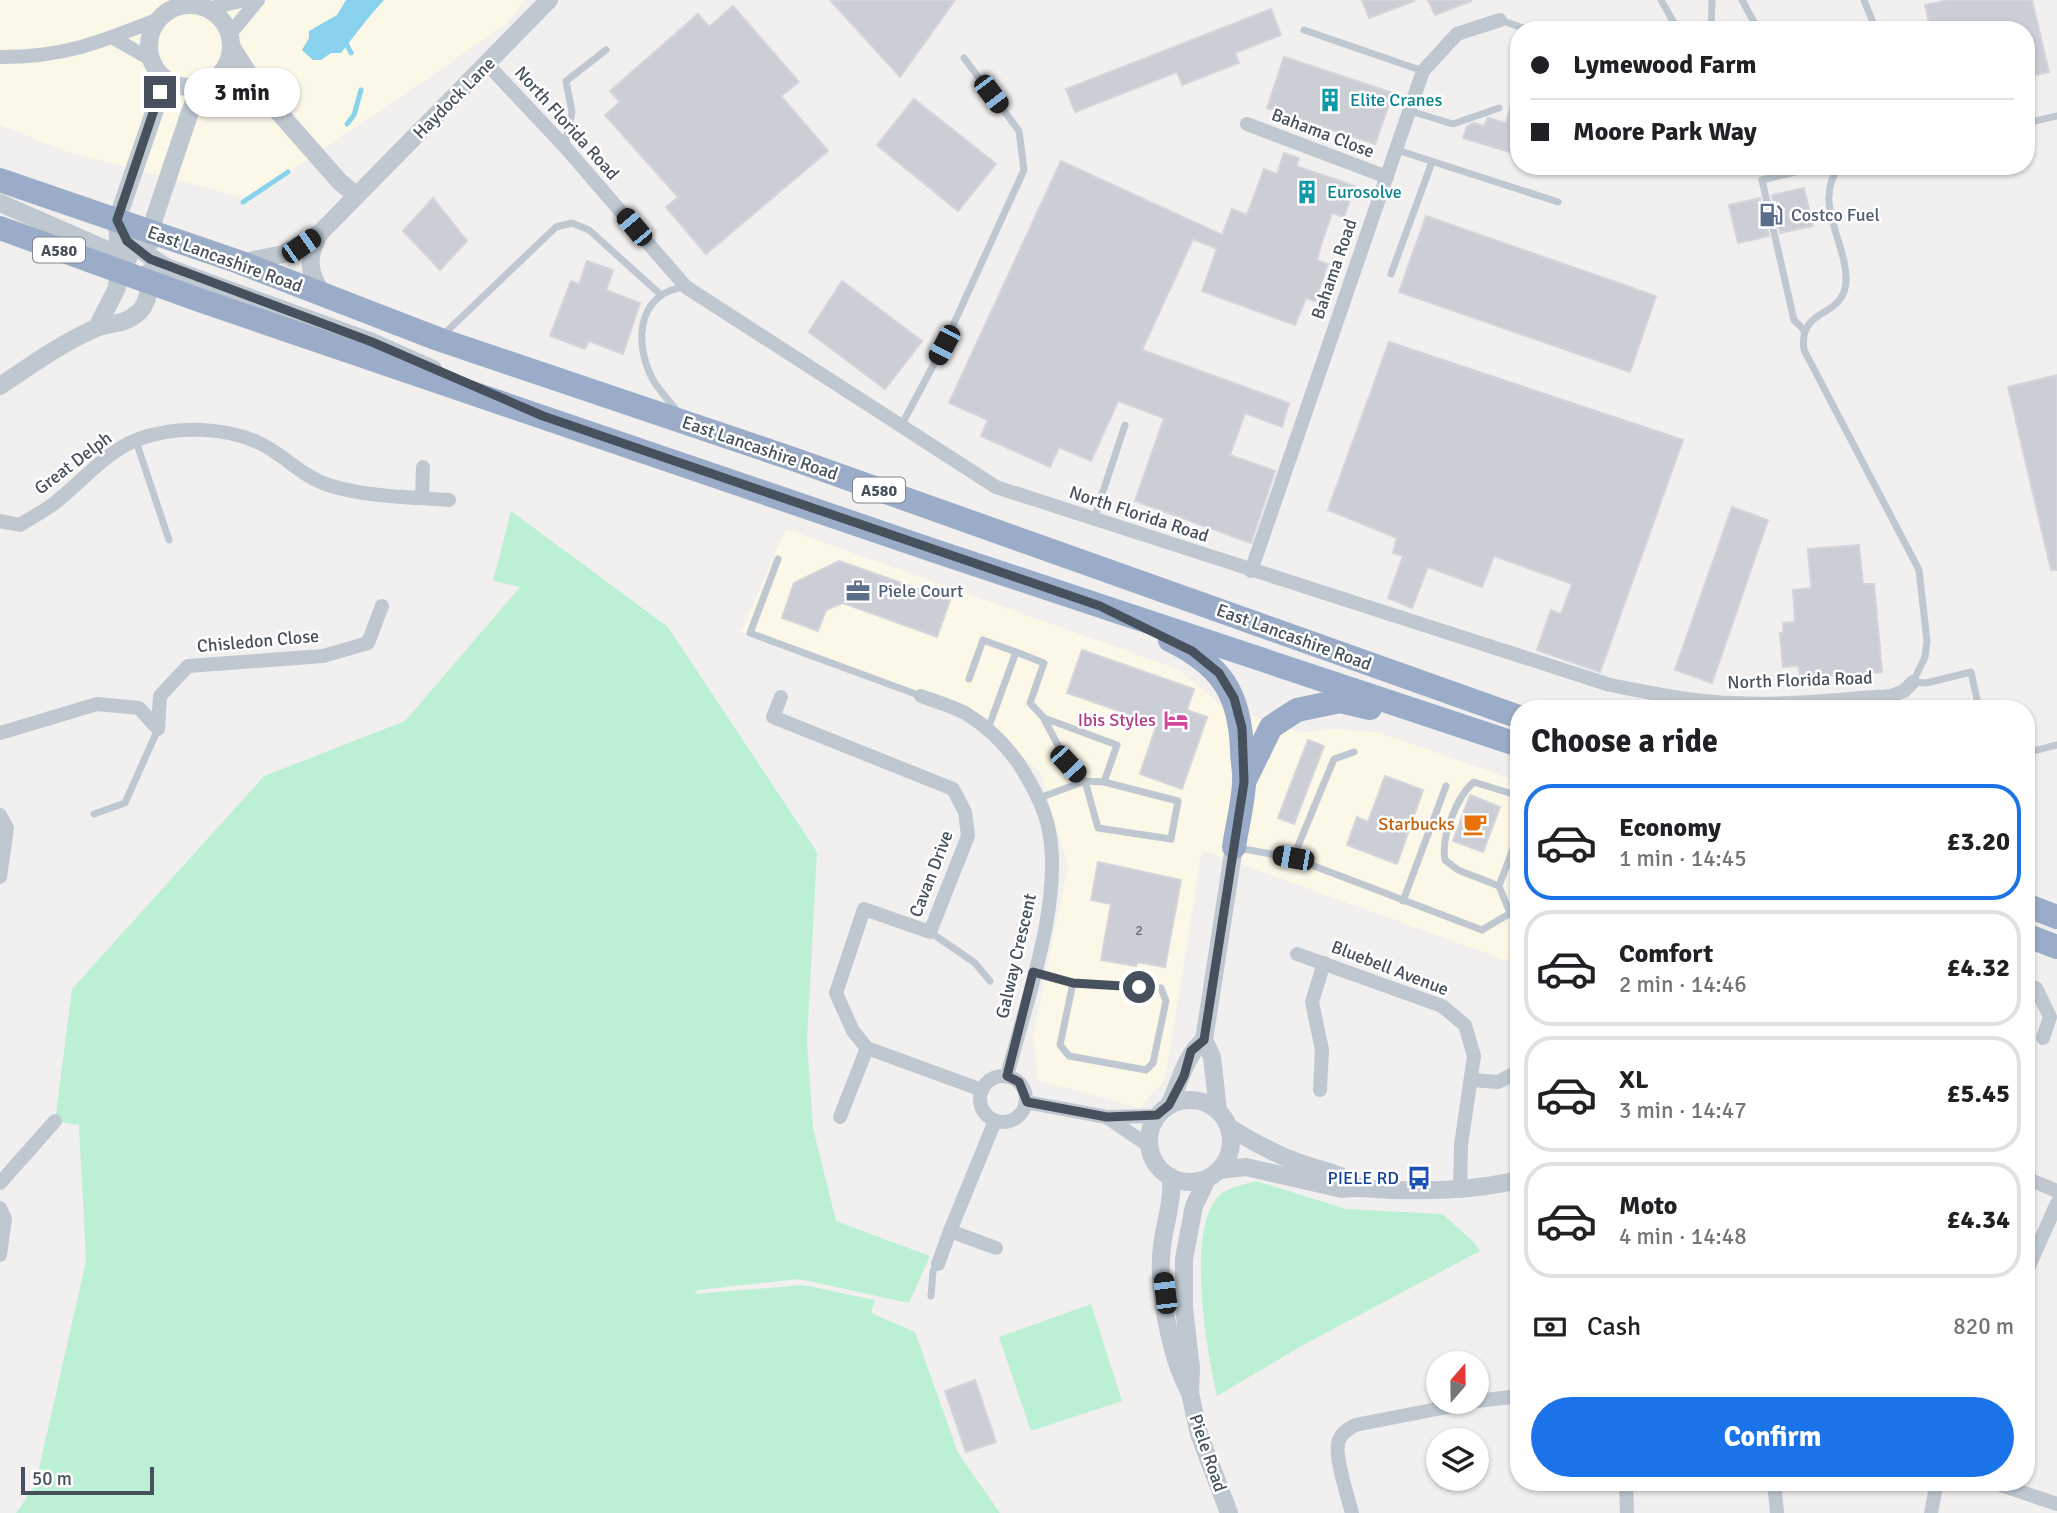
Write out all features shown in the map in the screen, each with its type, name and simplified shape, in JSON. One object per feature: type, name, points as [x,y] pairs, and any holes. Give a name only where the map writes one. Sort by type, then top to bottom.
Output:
[{"type":"highway","name":"East Lancashire Road","points":[[0,180],[239,262],[438,339],[686,423],[1510,714]]},
{"type":"highway","name":"East Lancashire Road","points":[[0,228],[150,271],[543,416],[1510,743]]},
{"type":"highway","points":[[1100,606],[1192,651],[1219,673],[1234,698],[1242,728],[1244,782],[1234,847]]},
{"type":"highway","points":[[1244,782],[1271,727],[1297,710],[1340,701],[1510,744]]},
{"type":"street","points":[[207,9],[245,0]]},
{"type":"street","points":[[0,386],[57,348],[97,327],[121,325],[141,310],[150,271],[150,231],[190,112],[195,99],[226,67],[230,41],[258,0]]},
{"type":"street","name":"Haydock Lane","points":[[324,296],[314,283],[309,266],[313,246],[320,233],[549,0]]},
{"type":"street","points":[[0,57],[58,53],[115,39],[159,19],[176,8],[197,6],[207,9],[217,15],[259,90],[340,182],[356,195]]},
{"type":"street","points":[[97,327],[111,304],[119,263],[117,220],[158,101],[150,39],[159,19]]},
{"type":"street","name":"Bahama Road","points":[[1251,571],[1423,71],[1457,34],[1500,20]]},
{"type":"street","points":[[115,39],[155,65],[175,84],[188,87],[215,78],[259,90]]},
{"type":"street","name":"North Florida Road","points":[[488,65],[565,147],[685,287],[996,487],[1610,685],[1701,700]]},
{"type":"street","name":"Bahama Close","points":[[1247,124],[1387,177]]},
{"type":"street","points":[[0,203],[119,263]]},
{"type":"street","points":[[117,220],[127,241],[150,271]]},
{"type":"street","name":"Haydock Lane","points":[[239,262],[257,261],[283,254],[320,233]]},
{"type":"street","name":"Great Delph","points":[[0,521],[20,524],[52,505],[109,457],[136,440],[172,432],[222,432],[262,444],[325,484],[347,490],[449,500]]},
{"type":"street","points":[[422,498],[423,467]]},
{"type":"street","name":"Chisledon Close","points":[[158,729],[160,696],[188,667],[323,656],[368,643],[382,606]]},
{"type":"street","name":"North Florida Road","points":[[1826,700],[1891,696],[1903,691],[1913,682]]},
{"type":"street","name":"Galway Crescent","points":[[921,696],[964,713],[988,729],[1010,751],[1039,798],[1048,827],[1052,887],[1007,1076]]},
{"type":"street","name":"Cavan Drive","points":[[781,697],[774,717],[953,789],[965,812],[968,836],[930,932],[864,909],[836,993],[853,1031],[867,1048]]},
{"type":"street","points":[[0,733],[97,704],[139,708],[158,729]]},
{"type":"street","points":[[0,815],[7,828],[0,877]]},
{"type":"street","points":[[1234,847],[1204,1040],[1212,1057],[1218,1110],[1229,1127],[1255,1143],[1298,1163],[1346,1177],[1357,1186]]},
{"type":"street","name":"Bluebell Avenue","points":[[1297,954],[1442,1006],[1465,1025],[1474,1056],[1461,1144],[1460,1191]]},
{"type":"street","points":[[1320,1090],[1322,1050],[1312,1002],[1324,963]]},
{"type":"street","points":[[2036,988],[2054,1024],[2043,1038]]},
{"type":"street","points":[[1204,1040],[1191,1051],[1184,1076],[1151,1128],[1149,1146],[1156,1164],[1171,1177],[1193,1182],[1213,1174],[1246,1167],[1342,1189],[1357,1186],[1385,1190],[1460,1191],[1510,1182]]},
{"type":"street","points":[[840,1117],[867,1048],[982,1090]]},
{"type":"street","points":[[995,1121],[982,1108],[982,1090],[995,1077],[1007,1076],[1019,1082],[1027,1102]]},
{"type":"street","points":[[1471,1080],[1498,1082],[1510,1076]]},
{"type":"street","points":[[1027,1102],[1107,1117],[1163,1110],[1196,1100],[1218,1110]]},
{"type":"street","points":[[995,1121],[1015,1119],[1027,1102]]},
{"type":"street","points":[[1107,1117],[1149,1146]]},
{"type":"street","points":[[0,1183],[55,1121]]},
{"type":"street","points":[[938,1264],[995,1121]]},
{"type":"street","points":[[1213,1174],[1230,1150],[1229,1127]]},
{"type":"street","name":"Piele Road","points":[[1213,1174],[1194,1206],[1184,1259],[1184,1308],[1191,1368],[1190,1393],[1199,1434],[1229,1513]]},
{"type":"street","name":"Piele Road","points":[[1171,1177],[1172,1199],[1161,1263],[1177,1370],[1190,1393]]},
{"type":"street","points":[[2035,1182],[2057,1191]]},
{"type":"street","points":[[2035,1253],[2057,1203]]},
{"type":"street","points":[[0,1208],[5,1219],[0,1255]]},
{"type":"street","points":[[950,1231],[996,1248]]},
{"type":"street","points":[[1489,1399],[1510,1397]]},
{"type":"street","points":[[1352,1513],[1338,1454],[1338,1441],[1345,1431],[1355,1425],[1426,1411]]},
{"type":"street","points":[[1626,1491],[1627,1513]]},
{"type":"street","points":[[1775,1491],[1777,1513]]},
{"type":"street","points":[[1931,1513],[1935,1491]]},
{"type":"street","points":[[2019,1491],[2057,1504]]},
{"type":"lane","points":[[1661,0],[1673,21]]},
{"type":"lane","points":[[1711,21],[1712,0]]},
{"type":"lane","points":[[1742,0],[1753,21]]},
{"type":"lane","points":[[1864,0],[1872,21]]},
{"type":"lane","points":[[1500,20],[1510,23]]},
{"type":"lane","points":[[1304,30],[1423,71]]},
{"type":"lane","points":[[565,147],[572,112],[566,81],[606,50]]},
{"type":"lane","points":[[901,426],[944,345],[1024,170],[1019,131],[964,58]]},
{"type":"lane","points":[[1409,111],[1453,124],[1499,108]]},
{"type":"lane","points":[[2035,120],[2057,116]]},
{"type":"lane","points":[[1396,150],[1558,202]]},
{"type":"lane","points":[[1391,274],[1432,162]]},
{"type":"lane","points":[[1783,175],[1762,180],[1794,320],[1803,329],[1807,361],[1919,570],[1927,641],[1925,657],[1913,682],[1926,683],[1971,672],[1977,700]]},
{"type":"lane","points":[[1803,329],[1808,322],[1839,301],[1846,282],[1828,198],[1836,175]]},
{"type":"lane","points":[[438,339],[556,227],[572,223],[589,230],[660,295]]},
{"type":"lane","points":[[685,287],[660,295],[649,307],[643,322],[640,344],[652,380],[686,423]]},
{"type":"lane","points":[[1094,519],[1125,425]]},
{"type":"lane","points":[[136,440],[169,540]]},
{"type":"lane","points":[[778,559],[750,633],[921,696]]},
{"type":"lane","points":[[969,679],[983,640],[1044,663],[1030,703],[1044,718],[1068,764],[1084,781],[1098,828],[1171,839],[1178,801],[1104,782],[1084,781],[1039,798]]},
{"type":"lane","points":[[988,729],[1016,652]]},
{"type":"lane","points":[[1044,718],[1117,745],[1104,782]]},
{"type":"lane","points":[[94,814],[125,803],[158,729]]},
{"type":"lane","points":[[2035,751],[2057,745]]},
{"type":"lane","points":[[1293,858],[1334,760],[1354,751]]},
{"type":"lane","points":[[1499,886],[1458,870],[1445,860],[1443,848],[1465,790],[1474,782],[1510,793]]},
{"type":"lane","points":[[1403,901],[1446,786]]},
{"type":"lane","points":[[1234,847],[1293,858],[1482,930],[1510,913],[1499,886],[1510,857]]},
{"type":"lane","points":[[930,932],[975,963],[990,981]]},
{"type":"lane","points":[[1033,972],[1073,983],[1161,988],[1166,1001],[1153,1063],[1146,1070],[1069,1056],[1060,1045],[1073,983]]},
{"type":"lane","points":[[931,1296],[933,1271],[938,1264]]},
{"type":"shaded area","points":[[0,0],[526,0],[504,26],[250,199],[65,151],[0,125]]},
{"type":"shaded area","points":[[786,529],[1180,670],[1220,705],[1301,733],[1329,729],[1378,732],[1510,779],[1510,962],[1202,850],[1165,1079],[1140,1108],[1038,1080],[1033,1035],[1068,867],[1040,772],[963,706],[741,632]]},
{"type":"green space","points":[[511,511],[668,627],[817,852],[807,1042],[813,1128],[836,1221],[930,1256],[909,1303],[799,1279],[698,1290],[694,1294],[803,1285],[875,1300],[871,1313],[915,1332],[958,1453],[1000,1513],[16,1513],[35,1486],[86,1261],[79,1125],[55,1121],[72,989],[264,776],[405,721],[520,587],[493,581]]},
{"type":"green space","points":[[1256,1181],[1346,1209],[1442,1214],[1473,1241],[1480,1251],[1305,1344],[1217,1396],[1204,1322],[1201,1261],[1203,1234],[1209,1211],[1220,1195],[1232,1188]]},
{"type":"green space","points":[[1091,1304],[1122,1401],[1031,1431],[999,1337]]},
{"type":"water","points":[[346,0],[384,0],[341,53],[331,53],[321,60],[313,60],[302,50],[309,38],[309,31],[337,15]]},
{"type":"building","points":[[830,0],[955,0],[900,77]]},
{"type":"building","points":[[1362,0],[1413,0],[1414,1],[1369,18]]},
{"type":"building","points":[[1428,0],[1471,0],[1471,1],[1435,15]]},
{"type":"building","points":[[1949,0],[2032,0],[2049,72],[2035,75],[2035,21],[1929,21],[1925,5]]},
{"type":"building","points":[[733,6],[799,82],[781,96],[828,151],[706,254],[666,207],[678,197],[605,115],[620,102],[610,91],[698,14],[709,27]]},
{"type":"building","points":[[1271,9],[1281,35],[1235,53],[1239,63],[1182,85],[1177,72],[1075,112],[1066,89]]},
{"type":"building","points":[[1284,57],[1393,93],[1375,144],[1267,108]]},
{"type":"building","points":[[914,99],[996,164],[958,211],[877,145]]},
{"type":"building","points":[[1510,109],[1510,152],[1463,138],[1467,126],[1474,123],[1484,126],[1488,118],[1506,123]]},
{"type":"building","points":[[1284,153],[1299,158],[1296,166],[1355,186],[1344,217],[1332,213],[1317,260],[1328,264],[1315,301],[1306,298],[1295,325],[1202,291],[1217,249],[1193,239],[1142,350],[1289,403],[1282,427],[1245,413],[1230,455],[1275,471],[1251,543],[1135,501],[1164,418],[1118,401],[1091,461],[1059,447],[1050,467],[981,436],[988,420],[949,403],[1061,161],[1222,235],[1232,209],[1247,215],[1264,169],[1277,174]]},
{"type":"building","points":[[1804,188],[1813,226],[1780,233],[1772,195]]},
{"type":"building","points":[[433,198],[467,241],[440,270],[403,231]]},
{"type":"building","points":[[1760,198],[1769,236],[1738,243],[1729,205]]},
{"type":"building","points":[[1426,216],[1656,296],[1630,372],[1399,292]]},
{"type":"building","points":[[587,261],[613,270],[606,290],[640,303],[623,354],[589,341],[585,349],[550,336],[571,281],[579,284]]},
{"type":"building","points":[[842,281],[922,341],[885,389],[809,332]]},
{"type":"building","points":[[1389,342],[1683,440],[1600,672],[1537,650],[1551,610],[1561,614],[1572,584],[1494,556],[1482,587],[1428,567],[1412,608],[1388,598],[1403,556],[1393,553],[1397,538],[1328,510]]},
{"type":"building","points":[[2057,375],[2057,570],[2051,570],[2008,387]]},
{"type":"building","points":[[1732,507],[1768,520],[1712,683],[1675,670]]},
{"type":"building","points":[[1859,545],[1863,584],[1874,584],[1882,672],[1801,679],[1798,666],[1783,667],[1780,633],[1783,633],[1783,623],[1795,622],[1793,590],[1811,588],[1808,549]]},
{"type":"building","name":"Piele Court","points":[[839,561],[950,600],[937,637],[843,603],[826,610],[818,631],[782,618],[794,583]]},
{"type":"building","name":"Ibis Styles","points":[[1082,650],[1194,689],[1187,710],[1207,717],[1182,789],[1140,774],[1157,724],[1067,693]]},
{"type":"building","points":[[1308,740],[1324,746],[1294,824],[1278,818]]},
{"type":"building","points":[[1385,776],[1423,790],[1397,864],[1347,845],[1357,817],[1368,822]]},
{"type":"building","points":[[1470,795],[1500,807],[1483,852],[1453,841]]},
{"type":"building","points":[[1098,862],[1181,880],[1165,967],[1137,962],[1136,966],[1101,960],[1111,904],[1091,900]]},
{"type":"building","points":[[975,1380],[996,1442],[966,1452],[945,1391]]},
{"type":"waterway","points":[[347,45],[351,53]]},
{"type":"waterway","points":[[347,124],[354,115],[361,90]]},
{"type":"waterway","points":[[243,202],[288,172]]},
{"type":"place","name":"Elite Cranes","points":[[1330,100]]},
{"type":"place","name":"Eurosolve","points":[[1307,192]]},
{"type":"place","name":"Costco Fuel","points":[[1771,215]]},
{"type":"place","name":"Piele Court","points":[[858,591]]},
{"type":"place","name":"Ibis Styles","points":[[1176,720]]},
{"type":"place","name":"Starbucks","points":[[1475,824]]},
{"type":"place","name":"PIELE RD","points":[[1419,1178]]},
{"type":"route","points":[[160,92],[117,220],[127,241],[150,259],[372,342],[543,416],[1100,606],[1192,651],[1219,673],[1234,698],[1242,728],[1244,782],[1204,1040],[1191,1051],[1184,1076],[1169,1105],[1157,1115],[1107,1117],[1027,1102],[1024,1088],[1014,1078],[1007,1076],[1033,972],[1073,983],[1139,987]]}]
